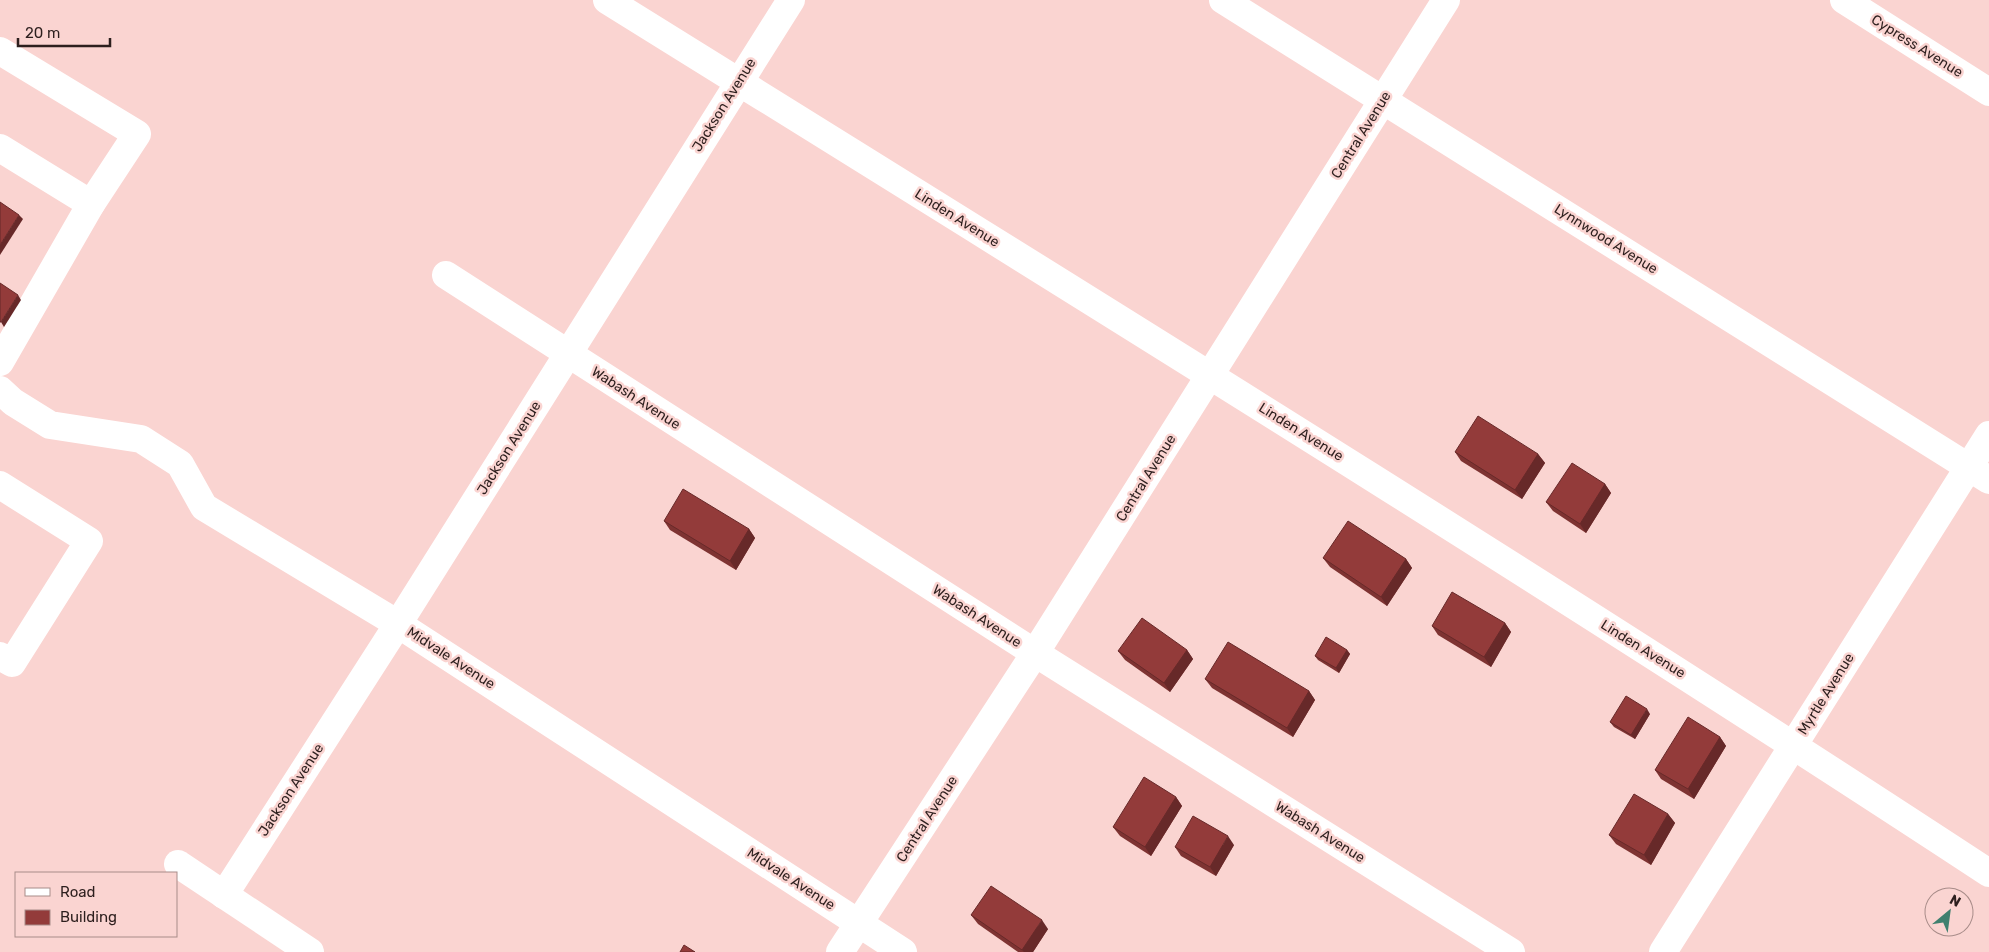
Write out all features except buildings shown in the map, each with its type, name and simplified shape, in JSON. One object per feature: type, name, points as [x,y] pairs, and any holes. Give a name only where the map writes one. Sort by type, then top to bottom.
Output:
[{"type":"street","name":"Linden Avenue","points":[[607,0],[1210,375],[1794,745],[1989,873]]},
{"type":"street","name":"Jackson Avenue","points":[[224,894],[398,624],[738,81],[791,0]]},
{"type":"street","name":"Lynnwood Avenue","points":[[1223,0],[1384,99],[1979,474]]},
{"type":"street","name":"Central Avenue","points":[[840,952],[1035,653],[1446,0]]},
{"type":"street","name":"Cypress Avenue","points":[[1844,0],[1989,92]]},
{"type":"street","points":[[0,51],[137,134],[91,204],[0,362]]},
{"type":"street","points":[[0,148],[91,204]]},
{"type":"street","name":"Wabash Avenue","points":[[446,275],[1035,653],[1512,952]]},
{"type":"street","name":"Midvale Avenue","points":[[0,390],[13,402],[50,425],[141,439],[180,464],[204,507],[398,624],[903,952]]},
{"type":"street","name":"Myrtle Avenue","points":[[1663,952],[1794,745],[1979,474],[1989,435]]},
{"type":"street","points":[[0,485],[90,541],[12,663],[0,656]]},
{"type":"street","points":[[178,864],[310,952]]}]
